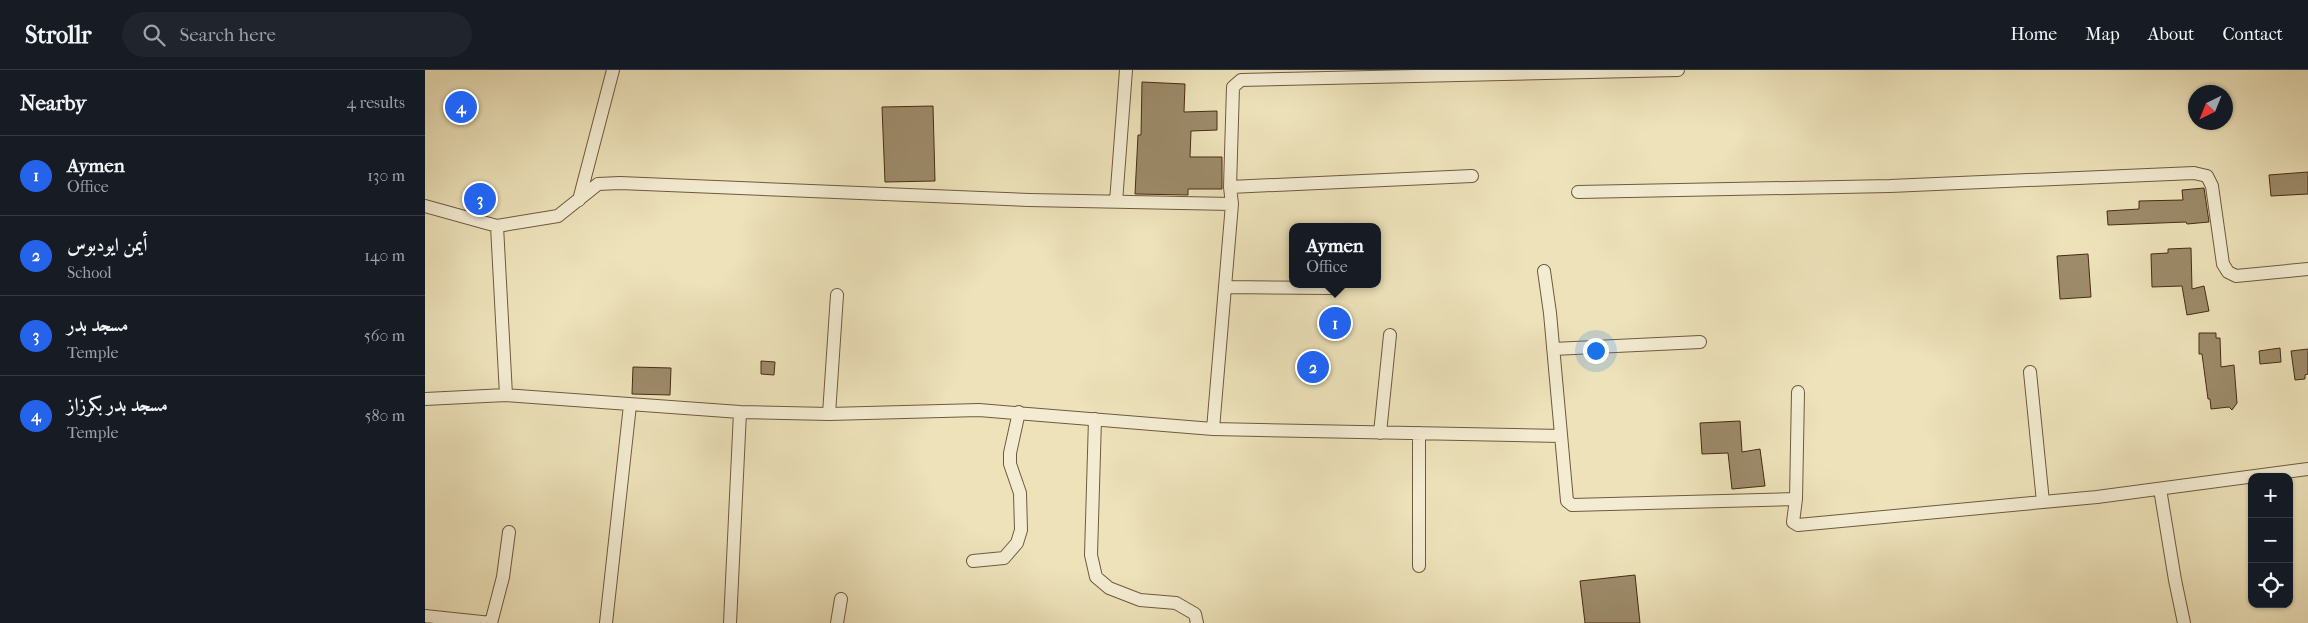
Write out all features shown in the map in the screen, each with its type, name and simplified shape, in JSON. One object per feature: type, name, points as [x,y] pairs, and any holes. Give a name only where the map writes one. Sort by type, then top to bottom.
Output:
[{"type":"street","points":[[579,200],[613,70]]},
{"type":"street","points":[[1116,202],[1126,70]]},
{"type":"street","points":[[1213,429],[1232,204],[1230,187],[1233,87],[1241,80],[1678,70]]},
{"type":"street","points":[[1579,192],[1890,186],[2193,173],[2207,176],[2212,186],[2223,264],[2228,272],[2236,276],[2308,269]]},
{"type":"street","points":[[1230,187],[1471,176]]},
{"type":"street","points":[[425,206],[497,226],[558,216],[598,184],[620,183],[1116,202],[1232,204]]},
{"type":"street","points":[[497,226],[506,395]]},
{"type":"street","points":[[1544,271],[1567,500],[1572,504],[1796,499]]},
{"type":"street","points":[[1226,287],[1289,288]]},
{"type":"street","points":[[829,414],[837,295]]},
{"type":"street","points":[[1380,433],[1390,335]]},
{"type":"street","points":[[1553,349],[1699,342]]},
{"type":"street","points":[[2030,372],[2043,502]]},
{"type":"street","points":[[1798,392],[1796,499],[1793,522],[1799,525],[2043,502],[2308,470]]},
{"type":"street","points":[[425,399],[506,395],[630,406],[740,412],[829,414],[979,410],[1213,429],[1561,436]]},
{"type":"street","points":[[606,623],[630,406]]},
{"type":"street","points":[[730,623],[740,412]]},
{"type":"street","points":[[973,561],[1003,558],[1017,543],[1021,530],[1020,493],[1010,464],[1010,453],[1019,412]]},
{"type":"street","points":[[1095,419],[1091,555],[1096,577],[1109,588],[1140,600],[1176,603],[1195,614],[1197,623]]},
{"type":"street","points":[[1419,434],[1419,566]]},
{"type":"street","points":[[2160,489],[2184,623]]},
{"type":"street","points":[[425,616],[491,623],[503,577],[509,532]]},
{"type":"street","points":[[837,623],[841,599]]},
{"type":"building","points":[[1142,82],[1185,84],[1184,112],[1217,111],[1217,130],[1191,131],[1190,157],[1222,157],[1222,189],[1188,189],[1188,195],[1135,194],[1138,135],[1141,135]]},
{"type":"building","points":[[933,106],[935,181],[885,182],[882,107]]},
{"type":"building","points":[[2308,172],[2308,194],[2271,196],[2269,175]]},
{"type":"building","points":[[2204,188],[2209,222],[2108,225],[2107,211],[2139,209],[2139,201],[2183,200],[2182,190]]},
{"type":"building","points":[[2191,248],[2192,289],[2204,286],[2209,311],[2187,315],[2182,286],[2152,287],[2151,254],[2168,253],[2168,249]]},
{"type":"building","points":[[2088,254],[2091,297],[2060,299],[2057,256]]},
{"type":"building","points":[[2199,333],[2216,333],[2216,338],[2220,338],[2221,367],[2234,365],[2237,403],[2232,410],[2229,407],[2211,409],[2202,354],[2199,354]]},
{"type":"building","points":[[2280,348],[2281,362],[2260,364],[2259,351]]},
{"type":"building","points":[[2308,349],[2308,374],[2305,375],[2305,379],[2295,380],[2291,351]]},
{"type":"building","points":[[761,361],[775,362],[774,375],[761,374]]},
{"type":"building","points":[[633,367],[671,368],[670,395],[632,394]]},
{"type":"building","points":[[1740,421],[1742,452],[1760,449],[1765,486],[1732,489],[1728,453],[1702,454],[1700,423]]},
{"type":"building","points":[[1635,575],[1640,623],[1585,623],[1580,581]]},
{"type":"place","name":"مسجد بدر بكرزاز","points":[[461,107]]},
{"type":"place","name":"مسجد بدر","points":[[480,199]]},
{"type":"place","name":"Aymen","points":[[1335,323]]},
{"type":"place","name":"أيمن ايودبوس","points":[[1313,367]]}]
